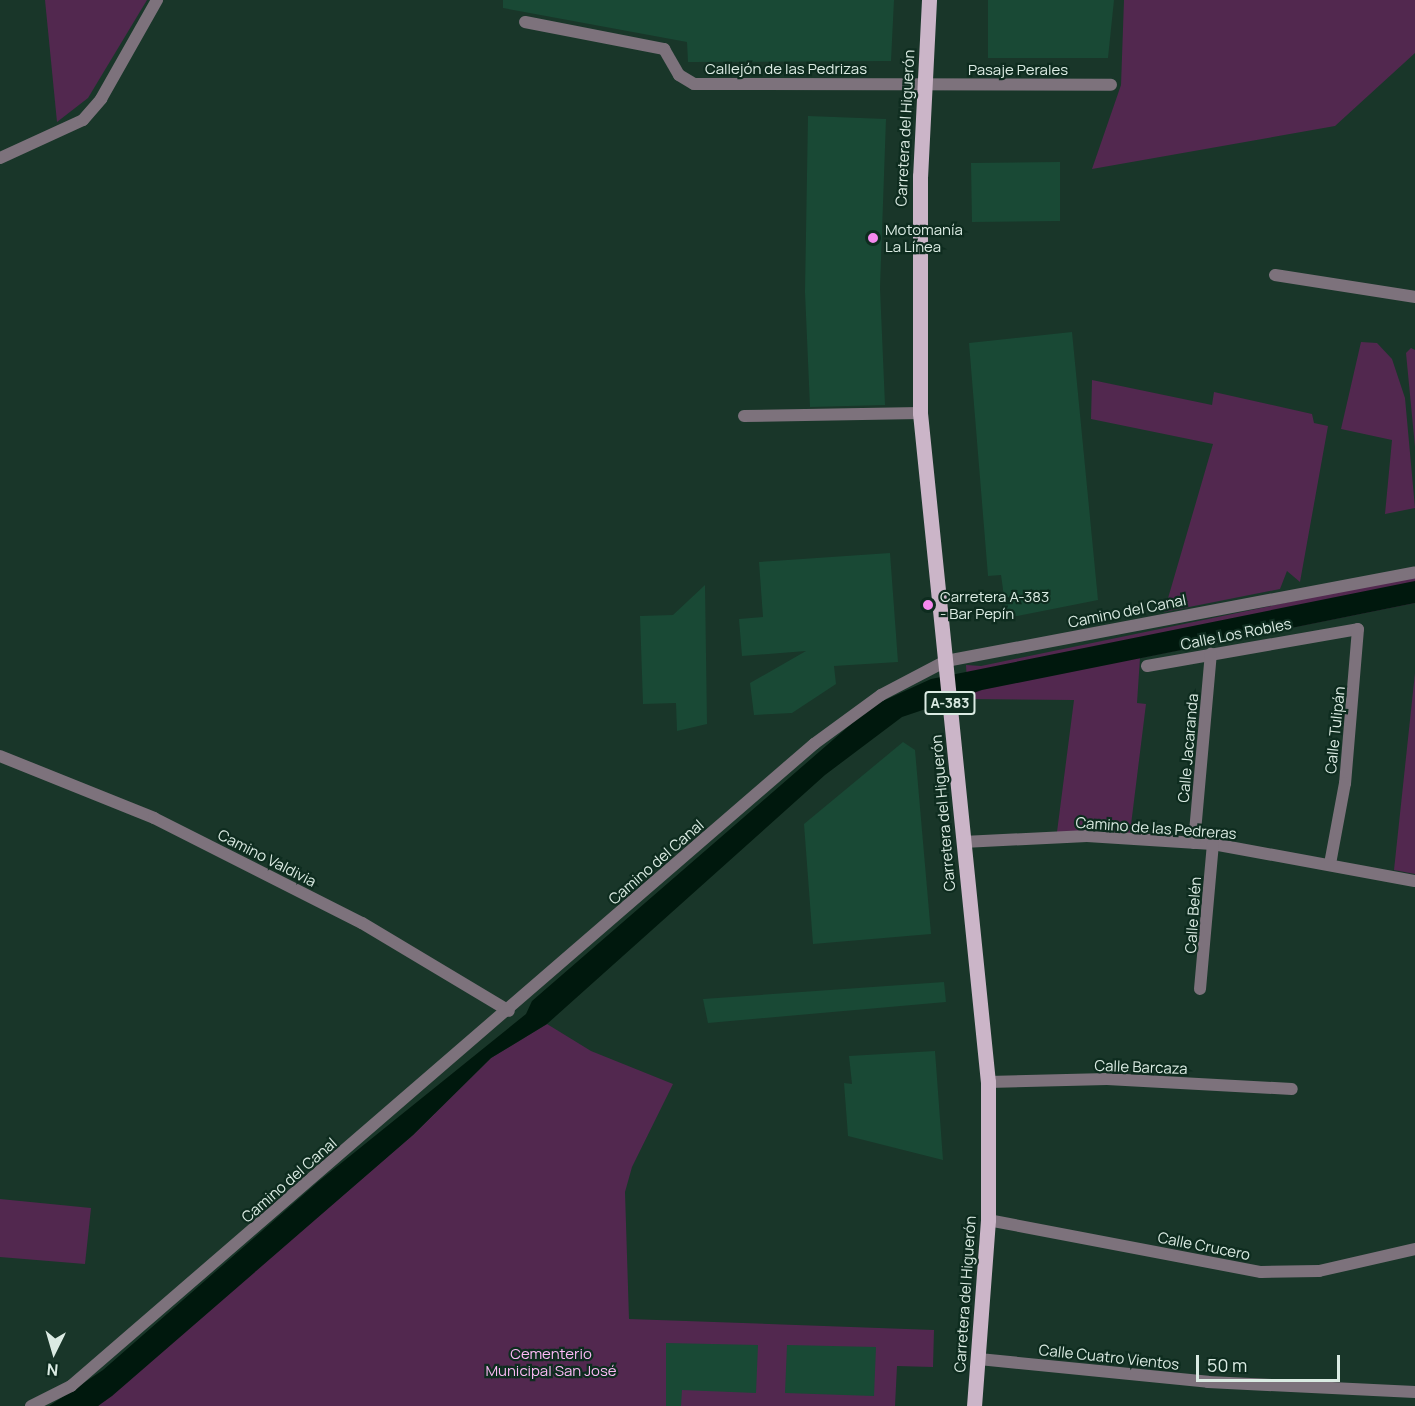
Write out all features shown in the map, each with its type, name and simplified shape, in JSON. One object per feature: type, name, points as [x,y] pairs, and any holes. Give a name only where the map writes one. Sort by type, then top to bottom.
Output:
[{"type":"main road","name":"Carretera del Higuerón","points":[[929,0],[925,84],[920,413],[988,1082],[988,1220],[974,1406]]},
{"type":"street","points":[[0,158],[83,120],[101,99],[157,0]]},
{"type":"street","name":"Callejón de las Pedrizas","points":[[525,22],[664,49],[679,75],[694,84],[925,84]]},
{"type":"street","name":"Pasaje Perales","points":[[925,84],[1111,85]]},
{"type":"street","points":[[1275,275],[1415,297]]},
{"type":"street","points":[[744,416],[920,413]]},
{"type":"street","name":"Camino del Canal","points":[[31,1406],[71,1386],[509,1011],[814,744],[881,695],[946,661],[1415,572]]},
{"type":"street","name":"Calle Tulipán","points":[[1330,631],[1355,627],[1361,636],[1330,864]]},
{"type":"street","name":"Calle Los Robles","points":[[1147,666],[1330,631]]},
{"type":"street","name":"Calle Jacaranda","points":[[1194,843],[1211,654]]},
{"type":"street","name":"Camino Valdivia","points":[[0,756],[164,823],[362,923],[509,1011]]},
{"type":"street","name":"Camino de las Pedreras","points":[[963,842],[1087,836],[1213,844],[1415,881]]},
{"type":"street","name":"Calle Belén","points":[[1200,989],[1213,844]]},
{"type":"street","name":"Calle Barcaza","points":[[988,1082],[1107,1079],[1292,1089]]},
{"type":"street","name":"Calle Crucero","points":[[988,1220],[1261,1272],[1319,1271],[1415,1249]]},
{"type":"street","name":"Calle Cuatro Vientos","points":[[979,1359],[1208,1382],[1415,1392]]},
{"type":"green space","points":[[45,0],[147,0],[88,98],[57,122]]},
{"type":"green space","points":[[1124,0],[1415,0],[1415,53],[1335,126],[1092,169],[1121,85]]},
{"type":"green space","points":[[1361,342],[1377,343],[1392,359],[1405,398],[1415,508],[1385,514],[1392,440],[1341,429]]},
{"type":"green space","points":[[1411,348],[1415,350],[1415,447],[1406,353]]},
{"type":"green space","points":[[1092,380],[1212,405],[1214,392],[1312,414],[1314,423],[1328,426],[1300,582],[1287,571],[1280,589],[1164,612],[1213,444],[1091,419]]},
{"type":"green space","points":[[1415,576],[1415,603],[1140,658],[1137,703],[1146,704],[1130,833],[1057,832],[1074,700],[968,699],[966,665],[981,666]]},
{"type":"green space","points":[[1415,673],[1415,874],[1394,870]]},
{"type":"green space","name":"Cementerio Municipal San José","points":[[547,1024],[591,1051],[673,1084],[632,1167],[625,1192],[629,1319],[934,1330],[933,1367],[897,1366],[895,1406],[98,1406],[413,1135],[491,1058]]},
{"type":"green space","points":[[0,1199],[91,1208],[85,1264],[0,1257]]},
{"type":"shaded area","points":[[1415,581],[1415,603],[982,690],[902,717],[825,775],[547,1024],[491,1058],[413,1135],[112,1396],[98,1406],[49,1406],[103,1370],[319,1181],[526,1014],[532,1001],[872,706],[931,679]]},
{"type":"building","points":[[503,0],[894,0],[891,61],[688,62],[687,42],[503,8]]},
{"type":"building","points":[[988,0],[1114,0],[1108,58],[988,58]]},
{"type":"building","points":[[808,116],[886,119],[880,288],[885,405],[810,407],[805,292]]},
{"type":"building","points":[[1060,162],[1060,221],[972,222],[971,163]]},
{"type":"building","points":[[1072,332],[1098,600],[1007,618],[1001,575],[988,576],[969,343]]},
{"type":"building","points":[[890,553],[898,662],[834,666],[836,684],[792,713],[754,715],[750,683],[806,651],[742,656],[739,619],[763,617],[759,562]]},
{"type":"building","points":[[705,585],[707,724],[677,731],[676,703],[643,704],[640,616],[673,615]]},
{"type":"building","points":[[903,742],[915,750],[931,934],[813,944],[804,824]]},
{"type":"building","points":[[944,982],[946,1002],[708,1023],[703,999]]},
{"type":"building","points":[[935,1051],[943,1160],[848,1136],[844,1083],[852,1084],[849,1056]]},
{"type":"building","points":[[666,1343],[758,1345],[756,1393],[682,1390],[681,1406],[666,1406]]},
{"type":"building","points":[[787,1345],[876,1347],[874,1396],[785,1393]]},
{"type":"place","name":"Motomanía La Línea","points":[[873,238]]},
{"type":"place","name":"Carretera A-383 - Bar Pepín","points":[[928,605]]}]
